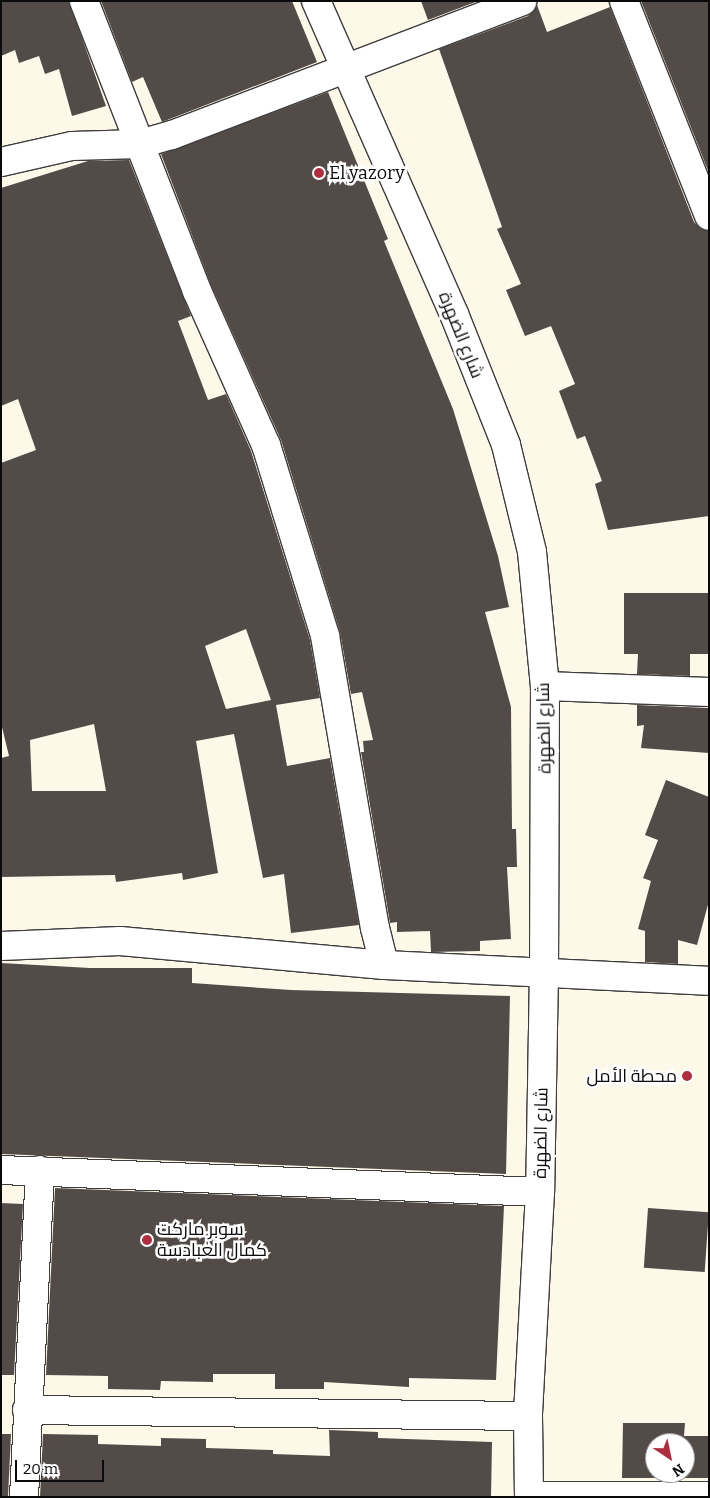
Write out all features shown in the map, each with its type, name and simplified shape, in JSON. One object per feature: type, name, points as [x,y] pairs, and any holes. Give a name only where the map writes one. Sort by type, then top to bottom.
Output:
[{"type":"street","points":[[84,1],[197,290],[266,445],[324,636],[375,928],[384,965]]},
{"type":"street","name":"شارع الضهرة","points":[[316,1],[344,70],[454,314],[506,445],[532,552],[545,686],[544,971],[540,1192],[528,1416],[529,1496]]},
{"type":"street","points":[[1,162],[72,146],[140,144],[172,135],[522,1]]},
{"type":"street","points":[[624,1],[709,216]]},
{"type":"street","points":[[545,686],[709,692]]},
{"type":"street","points":[[1,946],[120,941],[384,965],[544,971],[709,982]]},
{"type":"street","points":[[1,1170],[40,1170],[540,1192]]},
{"type":"street","points":[[24,1497],[40,1170]]},
{"type":"street","points":[[27,1410],[528,1416]]},
{"type":"street","points":[[529,1496],[709,1496]]},
{"type":"building","points":[[1,1],[69,1],[106,106],[72,116],[59,69],[45,74],[39,56],[19,63],[15,50],[1,56]]},
{"type":"building","points":[[101,1],[292,1],[317,62],[162,122],[143,77],[132,82]]},
{"type":"building","points":[[421,1],[478,1],[428,20]]},
{"type":"building","points":[[641,1],[709,1],[709,173]]},
{"type":"building","points":[[537,5],[547,32],[610,7],[694,222],[700,228],[709,231],[709,516],[608,530],[595,484],[602,481],[585,436],[577,439],[559,391],[575,384],[551,326],[525,336],[506,290],[521,284],[497,229],[502,227],[439,49],[528,16]]},
{"type":"building","points":[[328,92],[388,239],[384,241],[453,409],[498,556],[509,607],[485,612],[511,707],[512,829],[516,829],[517,867],[507,867],[511,939],[480,941],[480,951],[431,952],[430,931],[397,932],[397,922],[390,923],[361,752],[364,752],[363,741],[373,740],[362,692],[351,694],[340,632],[281,440],[211,285],[161,154]]},
{"type":"building","points":[[129,160],[191,316],[178,321],[208,400],[226,394],[251,451],[310,640],[320,698],[276,705],[287,766],[330,758],[359,925],[291,933],[284,874],[263,878],[234,734],[196,741],[218,873],[183,880],[182,873],[116,882],[115,875],[1,877],[1,758],[9,756],[1,723],[1,463],[36,450],[18,399],[1,406],[1,188],[88,161]],"holes":[[[246,629],[271,700],[226,709],[205,646]],[[94,724],[106,791],[32,791],[30,740]]]},
{"type":"building","points":[[624,593],[709,593],[709,654],[690,654],[690,676],[637,674],[638,654],[624,654]]},
{"type":"building","points":[[637,705],[709,708],[709,753],[641,748],[644,725],[637,726]]},
{"type":"building","points":[[666,780],[709,797],[709,901],[697,945],[678,940],[678,964],[645,962],[645,931],[638,929],[651,881],[643,878],[658,840],[645,835]]},
{"type":"building","points":[[1,963],[90,968],[192,968],[192,983],[291,990],[510,996],[506,1174],[1,1154]]},
{"type":"building","points":[[55,1188],[504,1206],[496,1380],[409,1378],[409,1387],[324,1382],[324,1389],[275,1389],[275,1374],[213,1374],[213,1382],[161,1381],[160,1390],[108,1389],[108,1376],[46,1375]]},
{"type":"building","points":[[1,1203],[23,1204],[14,1375],[1,1375]]},
{"type":"building","points":[[648,1208],[709,1212],[705,1272],[644,1268]]},
{"type":"building","points":[[623,1423],[685,1423],[684,1433],[645,1433],[645,1478],[622,1478]]},
{"type":"building","points":[[329,1430],[378,1432],[378,1438],[492,1442],[491,1497],[40,1497],[43,1434],[98,1435],[98,1444],[161,1446],[161,1438],[206,1439],[206,1448],[273,1450],[273,1454],[330,1456]]},
{"type":"building","points":[[1,1434],[11,1434],[8,1497],[1,1497]]},
{"type":"building","points":[[695,1436],[709,1436],[709,1478],[695,1478]]},
{"type":"place","name":"El yazory","points":[[319,173]]},
{"type":"place","name":"محطة الأمل","points":[[687,1076]]},
{"type":"place","name":"سوبر ماركت كمال العبادسة","points":[[147,1240]]}]
